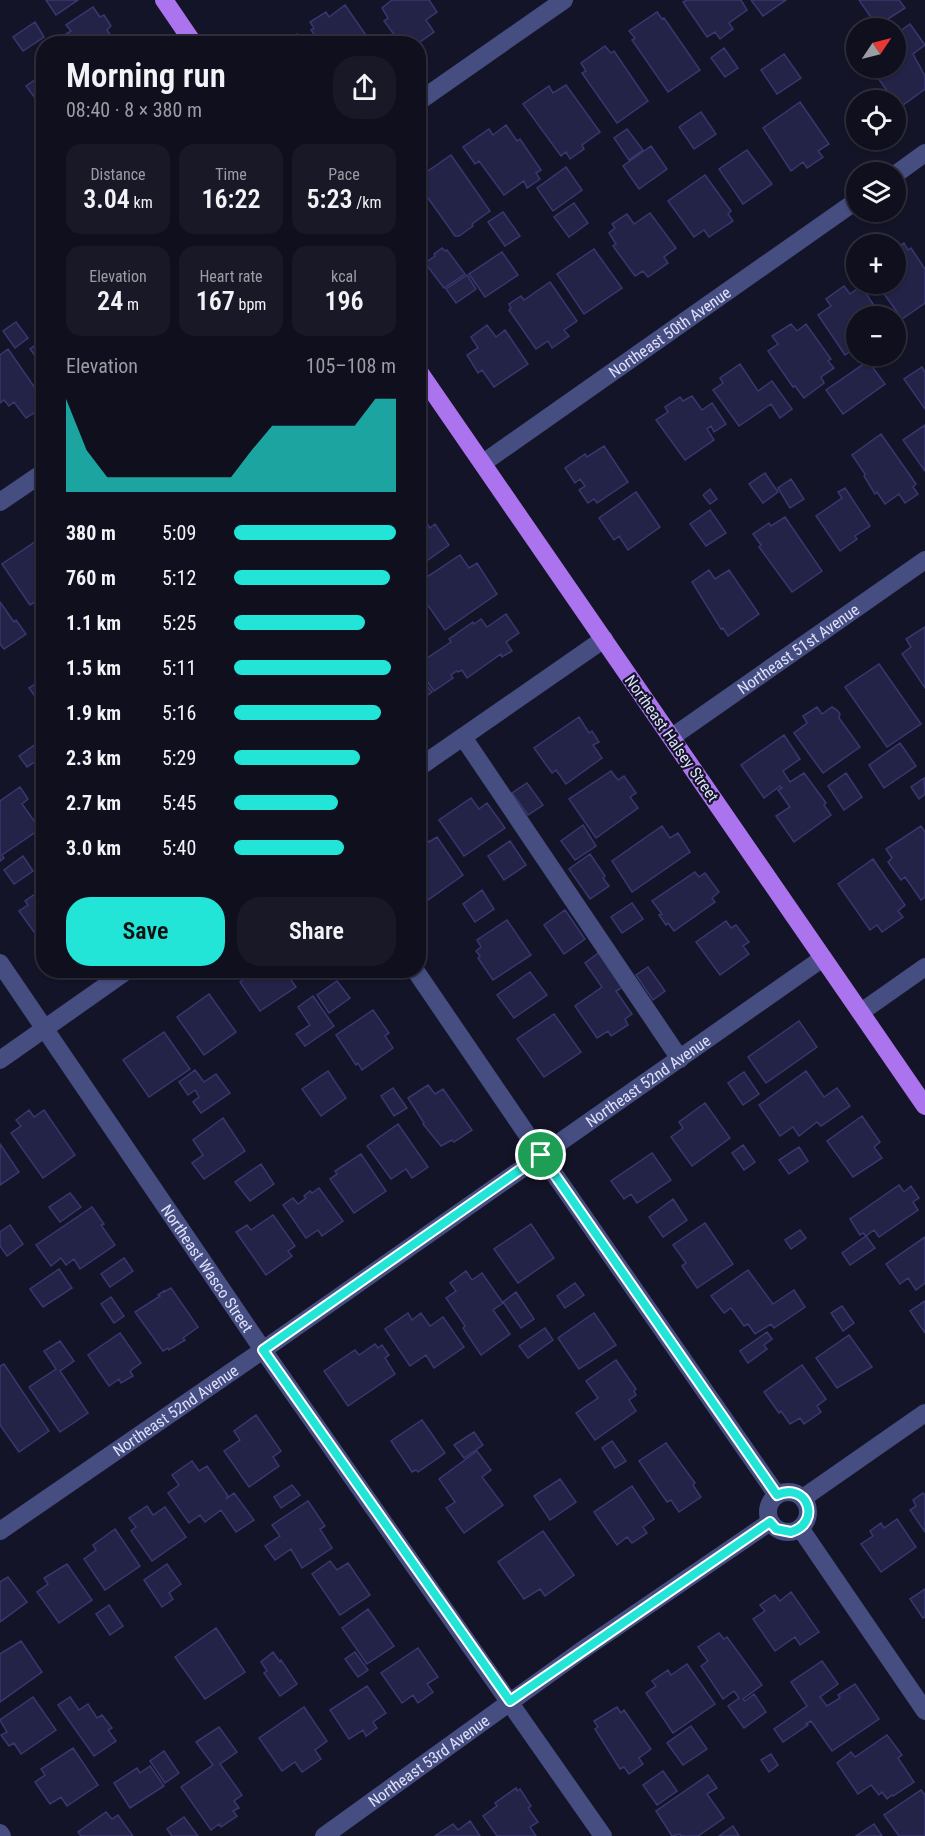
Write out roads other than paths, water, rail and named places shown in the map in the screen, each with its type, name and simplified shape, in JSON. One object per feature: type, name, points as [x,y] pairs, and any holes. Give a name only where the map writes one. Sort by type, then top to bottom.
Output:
[{"type":"main road","points":[[164,0],[189,36]]},
{"type":"main road","name":"Northeast Halsey Street","points":[[426,381],[925,1106]]},
{"type":"street","points":[[426,96],[564,0]]},
{"type":"street","points":[[906,167],[925,153]]},
{"type":"street","name":"Northeast 50th Avenue","points":[[483,463],[846,208]]},
{"type":"street","points":[[0,502],[36,477]]},
{"type":"street","name":"Northeast 51st Avenue","points":[[672,737],[925,560]]},
{"type":"street","points":[[426,762],[604,639]]},
{"type":"street","points":[[463,737],[680,1059]]},
{"type":"street","name":"Northeast 52nd Avenue","points":[[0,1531],[823,958]]},
{"type":"street","name":"Northeast Wasco Street","points":[[0,963],[263,1350],[603,1836]]},
{"type":"street","points":[[861,1012],[925,967]]},
{"type":"street","points":[[0,1060],[117,978]]},
{"type":"street","points":[[420,978],[777,1495]]},
{"type":"street","points":[[803,1498],[925,1413]]},
{"type":"street","points":[[790,1491],[803,1498],[808,1508],[808,1518],[800,1528],[791,1532],[776,1529],[768,1516],[769,1506],[777,1495],[790,1491]]},
{"type":"street","name":"Northeast 53rd Avenue","points":[[324,1836],[510,1701],[770,1522]]},
{"type":"street","points":[[800,1528],[925,1711]]}]
